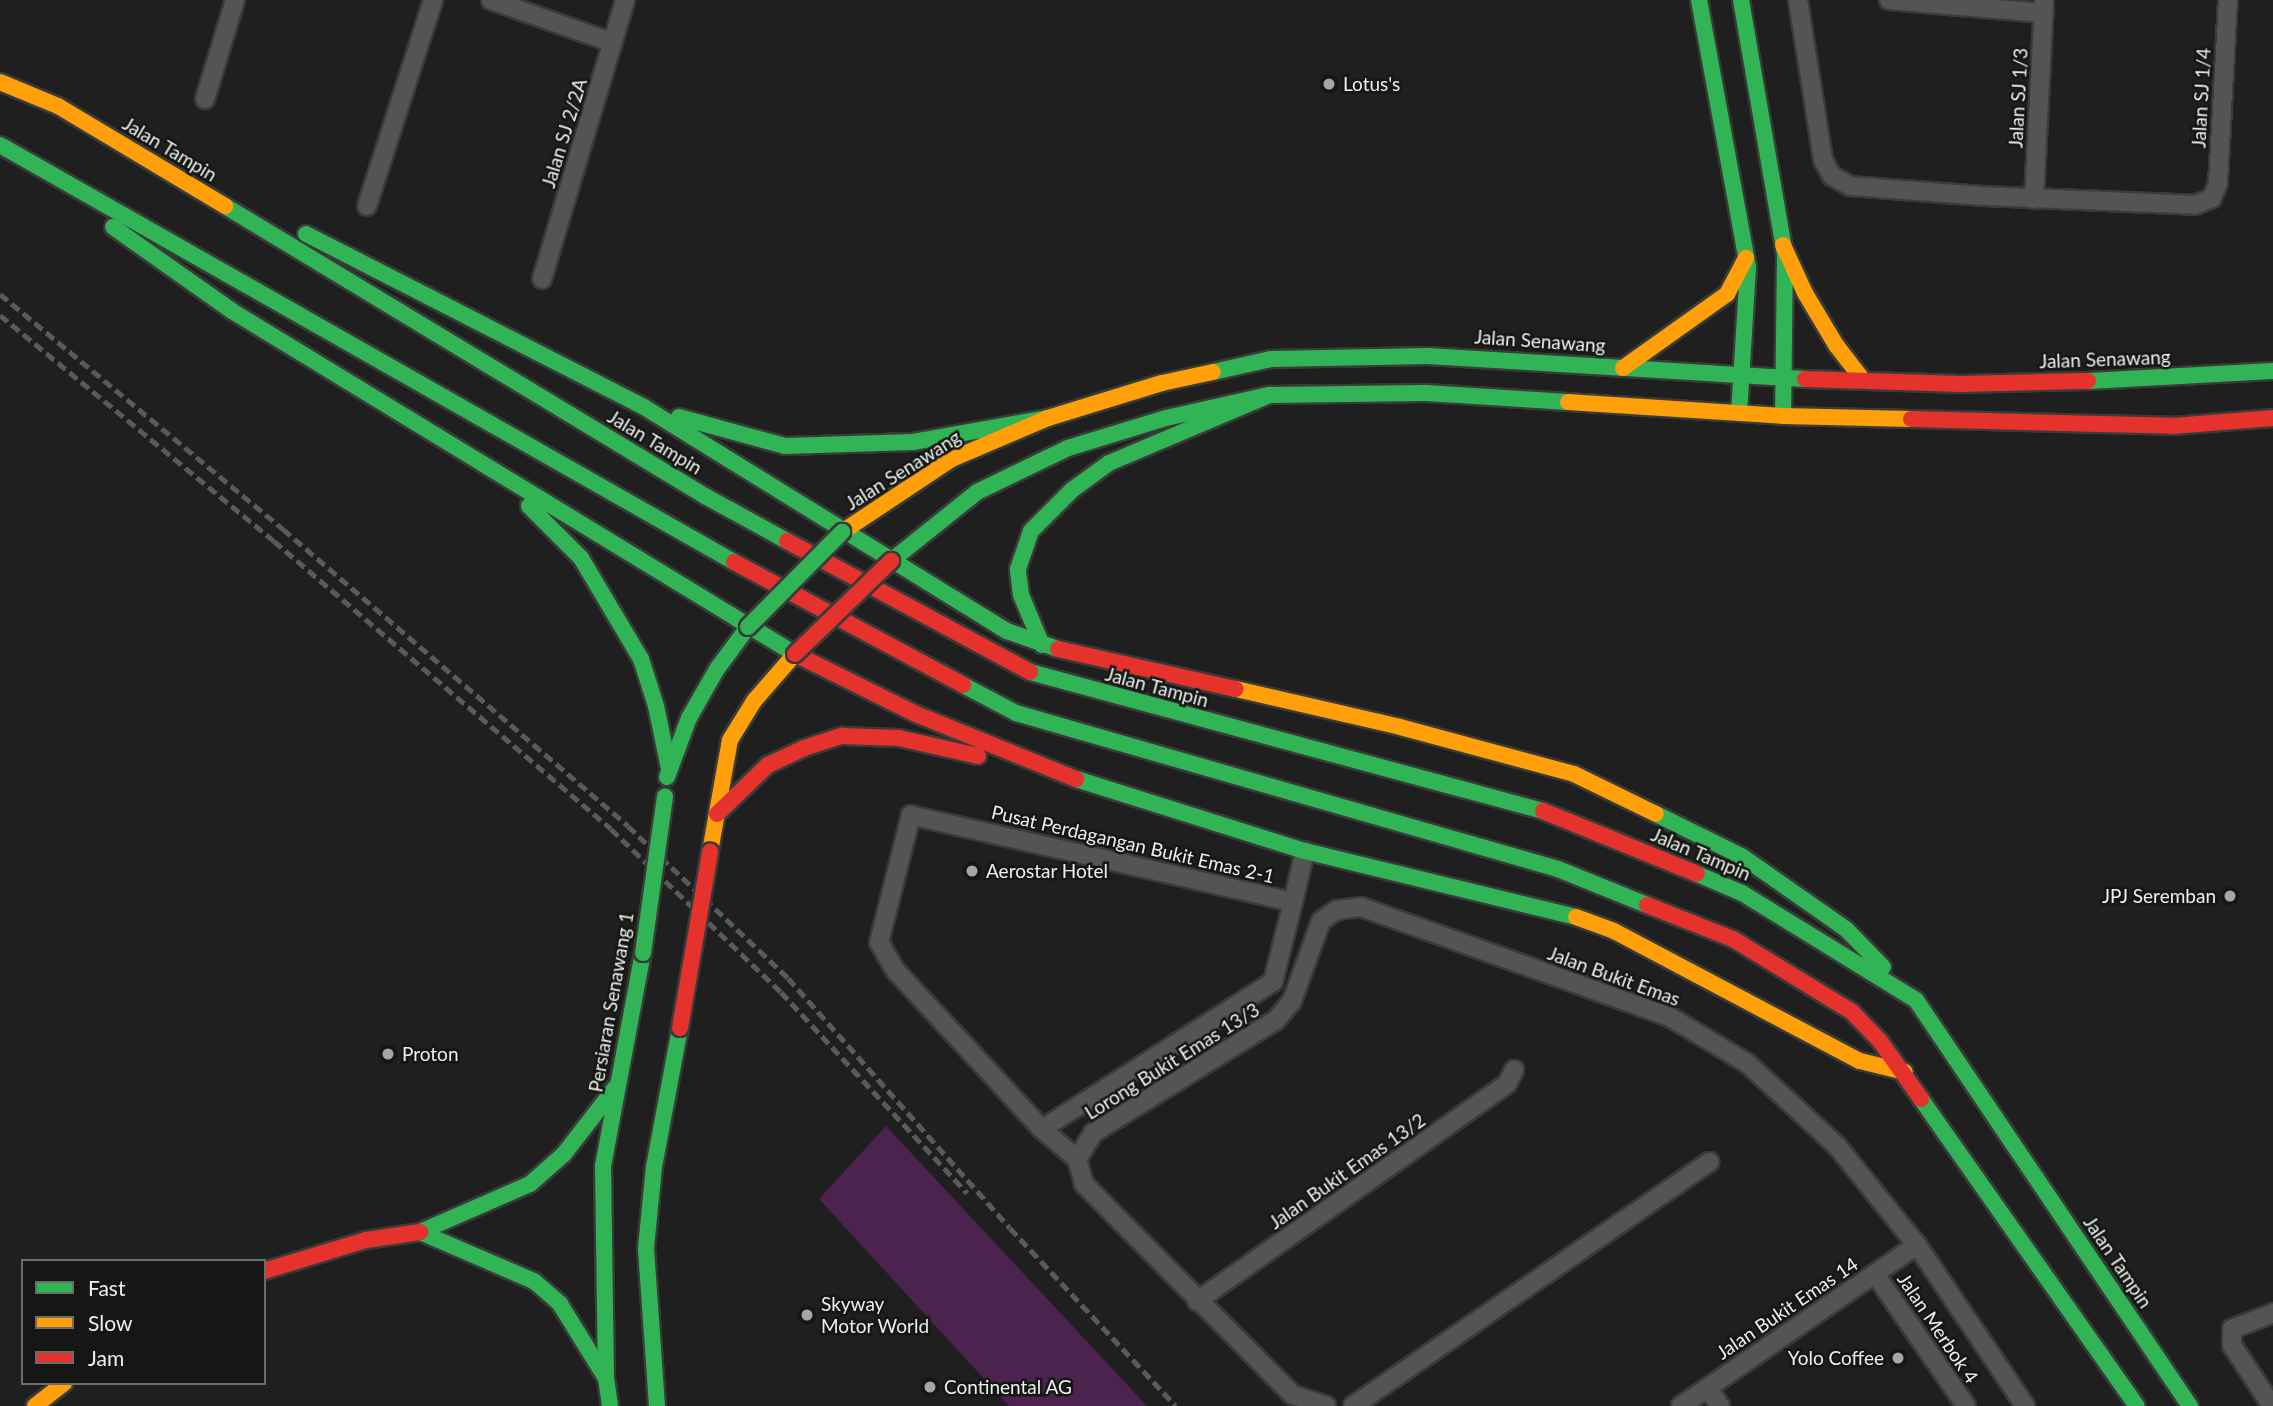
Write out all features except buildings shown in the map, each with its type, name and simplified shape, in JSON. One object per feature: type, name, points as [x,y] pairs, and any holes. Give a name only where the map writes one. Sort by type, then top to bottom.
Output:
[{"type":"main road","points":[[1699,0],[1746,258],[1743,375],[1739,413]]},
{"type":"main road","points":[[1741,0],[1783,245],[1783,416]]},
{"type":"main road","name":"Jalan Tampin","points":[[0,82],[58,106],[705,496],[1038,677],[1550,814],[1742,893],[1916,1000],[2190,1406]]},
{"type":"main road","points":[[58,106],[644,407],[842,532],[1007,631],[1042,645],[1400,727],[1574,774],[1743,857],[1846,929],[1916,1000]]},
{"type":"main road","points":[[0,145],[43,166],[730,560],[1016,713],[1558,869],[1733,939],[1852,1012],[1905,1072],[2137,1406]]},
{"type":"main road","points":[[0,154],[106,222],[232,311],[748,627],[795,654],[916,714],[1061,774],[1305,851],[1565,913],[1614,931],[1860,1061],[1905,1072]]},
{"type":"main road","points":[[1783,245],[1805,293],[1829,335],[1863,380]]},
{"type":"main road","points":[[1623,368],[1727,294],[1746,258]]},
{"type":"main road","name":"Jalan Senawang","points":[[748,627],[842,532],[952,459],[1048,418],[1162,383],[1271,359],[1428,356],[1783,378],[1962,384],[2124,381],[2273,371]]},
{"type":"main road","points":[[657,1406],[646,1248],[653,1167],[730,740],[754,701],[795,654],[891,561],[977,492],[1068,448],[1166,418],[1269,395],[1426,393],[1783,416],[2173,426],[2273,418]]},
{"type":"main road","points":[[1042,645],[1021,594],[1018,569],[1031,531],[1072,490],[1109,463],[1269,395]]},
{"type":"main road","points":[[644,407],[785,446],[913,442],[1048,418]]},
{"type":"main road","points":[[492,468],[581,558],[641,659],[656,706],[668,768]]},
{"type":"main road","name":"Persiaran Senawang 1","points":[[610,1406],[606,1380],[603,1166],[643,953],[668,768],[689,718],[717,669],[748,627]]},
{"type":"main road","points":[[717,814],[768,765],[804,748],[842,736],[899,738],[1061,774]]},
{"type":"main road","points":[[266,1270],[366,1240],[420,1232],[530,1184],[564,1154],[619,1083]]},
{"type":"main road","points":[[420,1232],[534,1282],[560,1304],[606,1380]]},
{"type":"main road","points":[[35,1406],[61,1385]]},
{"type":"street","points":[[205,99],[235,0]]},
{"type":"street","points":[[367,206],[433,0]]},
{"type":"street","points":[[491,0],[612,43]]},
{"type":"street","name":"Jalan SJ 2/2A","points":[[542,279],[625,0]]},
{"type":"street","points":[[1798,0],[1823,160],[1832,176],[1850,186],[2034,199]]},
{"type":"street","points":[[1889,0],[2044,6]]},
{"type":"street","name":"Jalan SJ 1/4","points":[[2034,199],[2195,205],[2212,198],[2218,183],[2228,0]]},
{"type":"street","name":"Jalan SJ 1/3","points":[[2034,199],[2044,6]]},
{"type":"street","name":"Pusat Perdagangan Bukit Emas 2-1","points":[[1042,1129],[896,971],[879,942],[911,815],[1293,902],[1305,851]]},
{"type":"street","points":[[1293,902],[1273,982],[1042,1129],[1077,1158],[1084,1184],[1293,1395],[1326,1406]]},
{"type":"street","name":"Jalan Bukit Emas","points":[[1292,1001],[1321,921],[1338,910],[1361,907],[1670,1017],[1747,1063],[1837,1146],[1917,1245],[2025,1406]]},
{"type":"street","name":"Lorong Bukit Emas 13/3","points":[[1077,1158],[1093,1133],[1276,1020],[1292,1001]]},
{"type":"street","name":"Jalan Bukit Emas 13/2","points":[[1197,1301],[1507,1084],[1514,1070]]},
{"type":"street","points":[[1353,1406],[1709,1162]]},
{"type":"street","name":"Jalan Bukit Emas 14","points":[[1681,1406],[1917,1245]]},
{"type":"street","name":"Jalan Merbok 4","points":[[1875,1274],[1966,1406]]},
{"type":"street","points":[[2272,1406],[2232,1345],[2232,1329],[2273,1314]]},
{"type":"street","points":[[1708,1388],[1720,1406]]},
{"type":"shaded area","points":[[886,1126],[1147,1406],[1009,1406],[819,1199]]},
{"type":"railway","points":[[0,294],[283,529],[628,826],[788,978],[1010,1228],[1176,1406]]},
{"type":"railway","points":[[0,315],[274,541],[611,829],[781,992],[967,1193]]},
{"type":"traffic: fast","points":[[1699,0],[1748,267],[1739,413]]},
{"type":"traffic: fast","points":[[1741,0],[1785,255],[1783,416]]},
{"type":"traffic: fast","points":[[0,145],[734,562]]},
{"type":"traffic: fast","points":[[225,206],[705,496],[787,541]]},
{"type":"traffic: fast","points":[[113,227],[232,311],[795,654]]},
{"type":"traffic: fast","points":[[306,234],[644,407],[1007,631],[1058,649]]},
{"type":"traffic: fast","points":[[1213,372],[1271,359],[1428,356],[1805,379]]},
{"type":"traffic: fast","points":[[2088,381],[2273,371]]},
{"type":"traffic: fast","points":[[891,561],[977,492],[1068,448],[1166,418],[1269,395],[1426,393],[1568,402]]},
{"type":"traffic: fast","points":[[1042,645],[1021,595],[1018,569],[1031,531],[1072,490],[1109,463],[1269,395]]},
{"type":"traffic: fast","points":[[679,417],[785,446],[913,442],[1048,418]]},
{"type":"traffic: fast","points":[[529,506],[581,558],[641,659],[656,706],[669,768]]},
{"type":"traffic: fast","points":[[748,627],[842,532]]},
{"type":"traffic: fast","points":[[667,777],[689,718],[717,669],[748,627]]},
{"type":"traffic: fast","points":[[1030,672],[1543,811]]},
{"type":"traffic: fast","points":[[963,685],[1016,713],[1558,869],[1647,905]]},
{"type":"traffic: fast","points":[[1076,779],[1305,851],[1576,917]]},
{"type":"traffic: fast","points":[[643,953],[665,797]]},
{"type":"traffic: fast","points":[[1656,814],[1743,857],[1846,929],[1883,967]]},
{"type":"traffic: fast","points":[[1697,874],[1742,893],[1916,1000],[2190,1406]]},
{"type":"traffic: fast","points":[[610,1406],[606,1379],[603,1166],[643,953]]},
{"type":"traffic: fast","points":[[657,1406],[646,1248],[654,1167],[680,1028]]},
{"type":"traffic: fast","points":[[420,1232],[530,1184],[564,1154],[615,1088]]},
{"type":"traffic: fast","points":[[1921,1099],[2137,1406]]},
{"type":"traffic: fast","points":[[420,1232],[534,1281],[560,1304],[605,1377]]},
{"type":"traffic: slow","points":[[0,82],[58,106],[225,206]]},
{"type":"traffic: slow","points":[[1783,245],[1805,293],[1836,345],[1863,380]]},
{"type":"traffic: slow","points":[[1623,368],[1727,294],[1746,258]]},
{"type":"traffic: slow","points":[[842,532],[952,459],[1048,418],[1162,383],[1213,372]]},
{"type":"traffic: slow","points":[[1568,402],[1783,416],[1911,419]]},
{"type":"traffic: slow","points":[[710,852],[730,740],[754,701],[795,654]]},
{"type":"traffic: slow","points":[[1236,689],[1400,727],[1574,774],[1656,814]]},
{"type":"traffic: slow","points":[[1576,917],[1614,931],[1860,1061],[1905,1072]]},
{"type":"traffic: slow","points":[[35,1406],[61,1385]]},
{"type":"traffic: jam","points":[[1805,379],[1961,384],[2088,381]]},
{"type":"traffic: jam","points":[[1911,419],[2173,426],[2273,418]]},
{"type":"traffic: jam","points":[[787,541],[1030,672]]},
{"type":"traffic: jam","points":[[795,654],[891,561]]},
{"type":"traffic: jam","points":[[734,562],[963,685]]},
{"type":"traffic: jam","points":[[1058,649],[1236,689]]},
{"type":"traffic: jam","points":[[795,654],[916,714],[1076,779]]},
{"type":"traffic: jam","points":[[717,814],[768,765],[804,748],[842,736],[899,738],[978,756]]},
{"type":"traffic: jam","points":[[1543,811],[1697,874]]},
{"type":"traffic: jam","points":[[680,1028],[710,852]]},
{"type":"traffic: jam","points":[[1647,905],[1733,939],[1852,1012],[1880,1041],[1921,1099]]},
{"type":"traffic: jam","points":[[266,1270],[366,1240],[420,1232]]},
{"type":"place","name":"Lotus's","points":[[1329,84]]},
{"type":"place","name":"Aerostar Hotel","points":[[972,871]]},
{"type":"place","name":"JPJ Seremban","points":[[2230,896]]},
{"type":"place","name":"Proton","points":[[388,1054]]},
{"type":"place","name":"Skyway Motor World","points":[[807,1315]]},
{"type":"place","name":"Yolo Coffee","points":[[1898,1358]]},
{"type":"place","name":"Continental AG","points":[[930,1387]]}]
